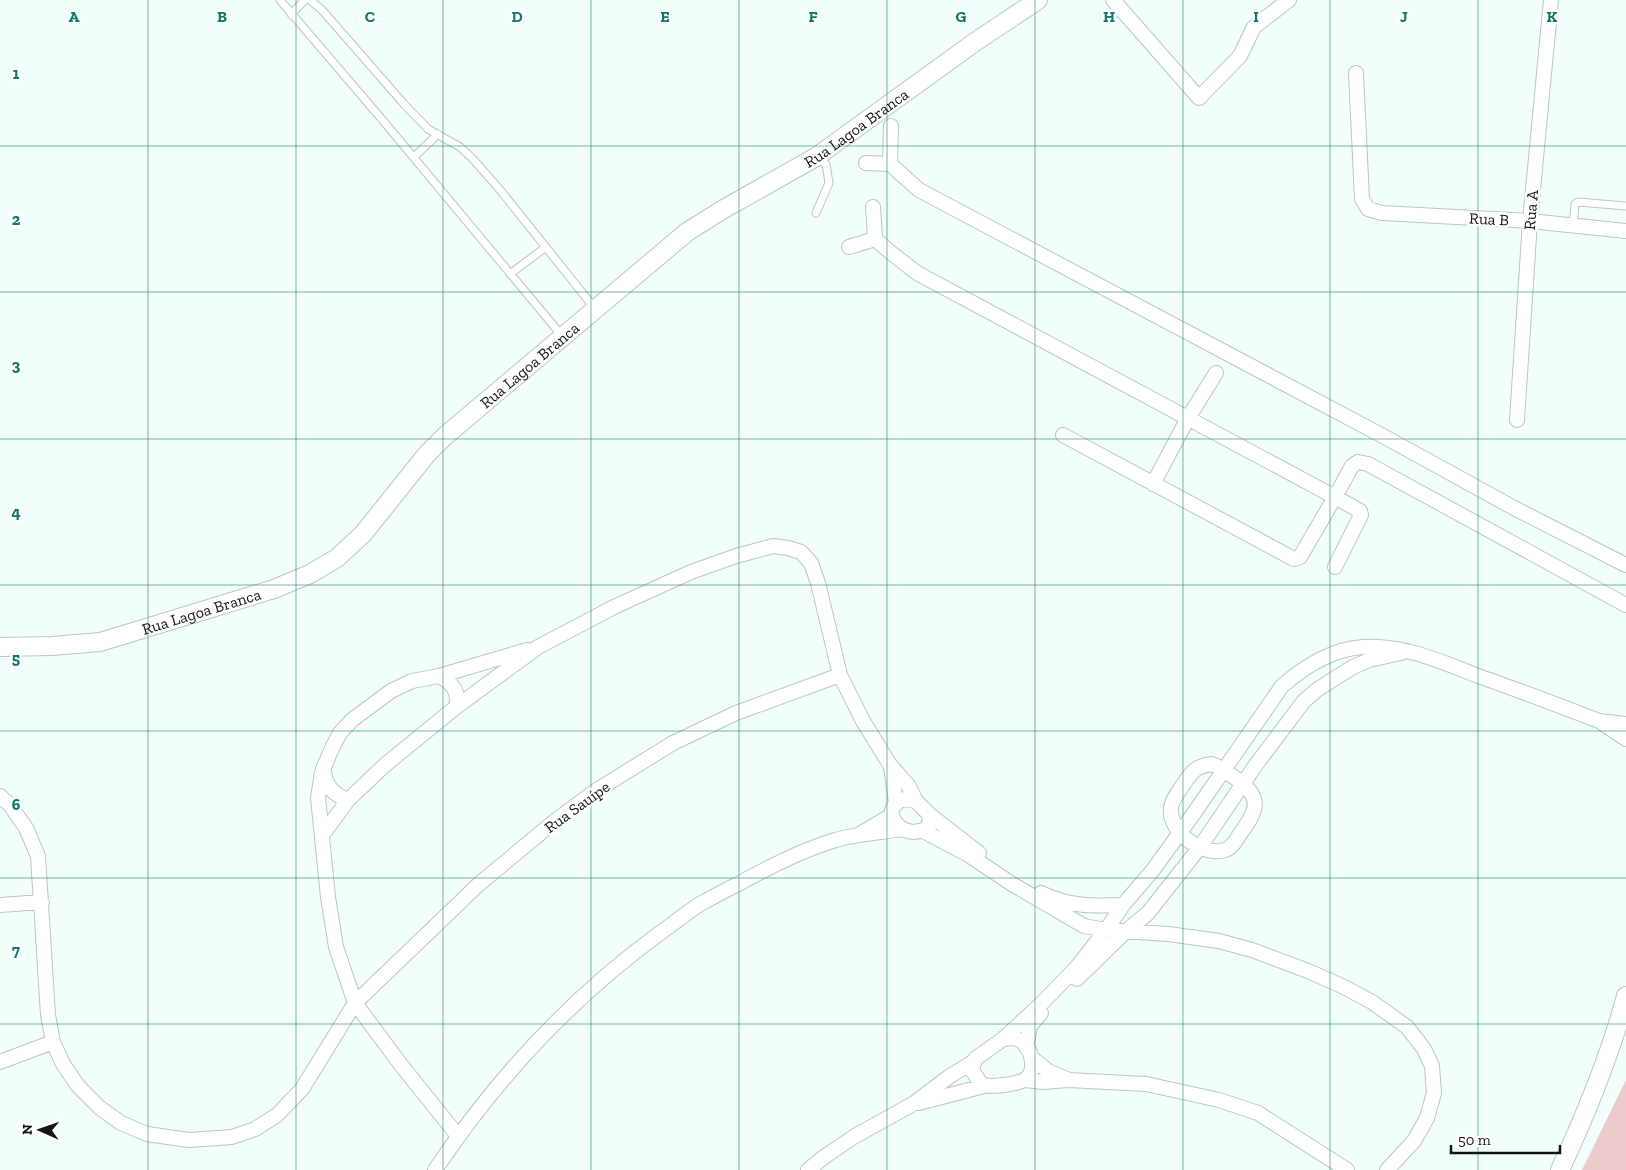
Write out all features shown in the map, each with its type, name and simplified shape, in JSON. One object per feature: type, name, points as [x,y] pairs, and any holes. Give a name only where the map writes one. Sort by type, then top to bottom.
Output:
[{"type":"street","name":"Rua Lagoa Branca","points":[[0,646],[52,646],[100,642],[274,589],[310,574],[337,558],[363,534],[427,454],[445,436],[701,222],[816,157],[975,42],[1038,0]]},
{"type":"street","points":[[1113,0],[1199,98],[1240,56],[1254,27],[1288,0]]},
{"type":"street","name":"Rua A","points":[[1517,420],[1530,221],[1551,0]]},
{"type":"street","name":"Rua B","points":[[1356,73],[1362,199],[1368,209],[1382,213],[1530,221],[1626,230]]},
{"type":"street","points":[[890,164],[891,126]]},
{"type":"street","points":[[866,163],[890,164],[919,190],[1383,436],[1514,508],[1626,565]]},
{"type":"street","points":[[873,207],[875,239],[917,273],[1066,351],[1360,511],[1361,515],[1335,567]]},
{"type":"street","points":[[849,248],[875,239]]},
{"type":"street","points":[[1153,484],[1188,418],[1216,373]]},
{"type":"street","points":[[1063,435],[1294,559],[1300,557],[1352,466],[1358,462],[1368,464],[1626,605]]},
{"type":"street","points":[[323,834],[348,800],[385,765],[456,707],[538,647],[614,607],[690,572],[736,556],[773,546],[801,552],[811,563],[818,583],[840,675],[863,721],[890,765],[908,785],[916,801],[930,816],[989,860],[1031,888],[1050,897],[1074,905],[1123,905]]},
{"type":"street","points":[[458,1136],[355,1003],[336,947],[328,897],[318,798],[324,767],[340,733],[358,715],[391,691],[412,681],[439,676],[538,647]]},
{"type":"street","points":[[1025,1080],[1031,1070],[1029,1052],[1032,1021],[1064,986],[1123,905],[1153,870],[1282,686],[1307,666],[1332,653],[1362,647],[1384,647],[1429,658],[1600,720],[1626,724]]},
{"type":"street","points":[[808,1170],[855,1136],[913,1104],[950,1076],[973,1062],[986,1050],[1003,1039],[1148,914],[1200,847],[1243,784],[1304,701],[1318,688],[1353,667],[1382,657],[1406,652]]},
{"type":"street","name":"Rua Sauípe","points":[[0,796],[10,805],[26,828],[38,856],[48,1015],[53,1042],[62,1064],[78,1086],[100,1108],[121,1123],[147,1134],[189,1140],[232,1137],[255,1128],[277,1115],[302,1089],[355,1003],[480,884],[555,822],[598,790],[672,743],[728,717],[840,675]]},
{"type":"street","points":[[439,676],[448,681],[457,692],[456,707]]},
{"type":"street","points":[[1600,720],[1626,739]]},
{"type":"street","points":[[1212,764],[1243,784],[1255,799],[1255,806],[1252,818],[1230,848],[1223,851],[1208,851],[1180,833],[1173,820],[1172,802],[1190,775],[1201,765],[1212,764]]},
{"type":"street","points":[[890,765],[896,824],[910,831],[924,831],[967,854],[1012,884],[1076,922],[1084,926],[1106,930],[1168,934],[1219,941],[1252,950],[1308,971],[1372,1002],[1407,1027],[1424,1049],[1432,1066],[1434,1093],[1427,1118],[1414,1141],[1387,1170]]},
{"type":"street","points":[[324,767],[327,784],[335,794],[348,800]]},
{"type":"street","points":[[860,834],[894,809],[905,798],[916,801]]},
{"type":"street","points":[[924,831],[929,828],[930,816]]},
{"type":"street","points":[[435,1170],[458,1136],[514,1066],[559,1018],[591,988],[642,946],[699,905],[768,867],[835,840],[860,834],[903,829]]},
{"type":"street","points":[[0,905],[42,902]]},
{"type":"street","points":[[1148,914],[1168,934]]},
{"type":"street","points":[[1560,1170],[1578,1131],[1607,1058],[1626,996]]},
{"type":"street","points":[[1003,1039],[1015,1038],[1021,1040],[1029,1052],[1048,1071],[1068,1080]]},
{"type":"street","points":[[0,1062],[53,1042]]},
{"type":"street","points":[[973,1062],[972,1070],[980,1084],[984,1086]]},
{"type":"street","points":[[913,1104],[984,1086],[1014,1084],[1025,1080],[1146,1084],[1219,1100],[1258,1113],[1346,1170]]},
{"type":"lane","points":[[280,0],[563,338]]},
{"type":"lane","points":[[291,14],[305,0]]},
{"type":"lane","points":[[310,0],[322,10],[428,129],[460,146],[472,158],[596,310]]},
{"type":"lane","points":[[414,158],[438,134]]},
{"type":"lane","points":[[816,157],[826,164],[829,183],[816,213]]},
{"type":"lane","points":[[1573,225],[1575,204],[1578,202],[1626,206]]},
{"type":"lane","points":[[510,274],[546,247]]},
{"type":"shaded area","points":[[1626,1080],[1626,1170],[1582,1170]]}]
